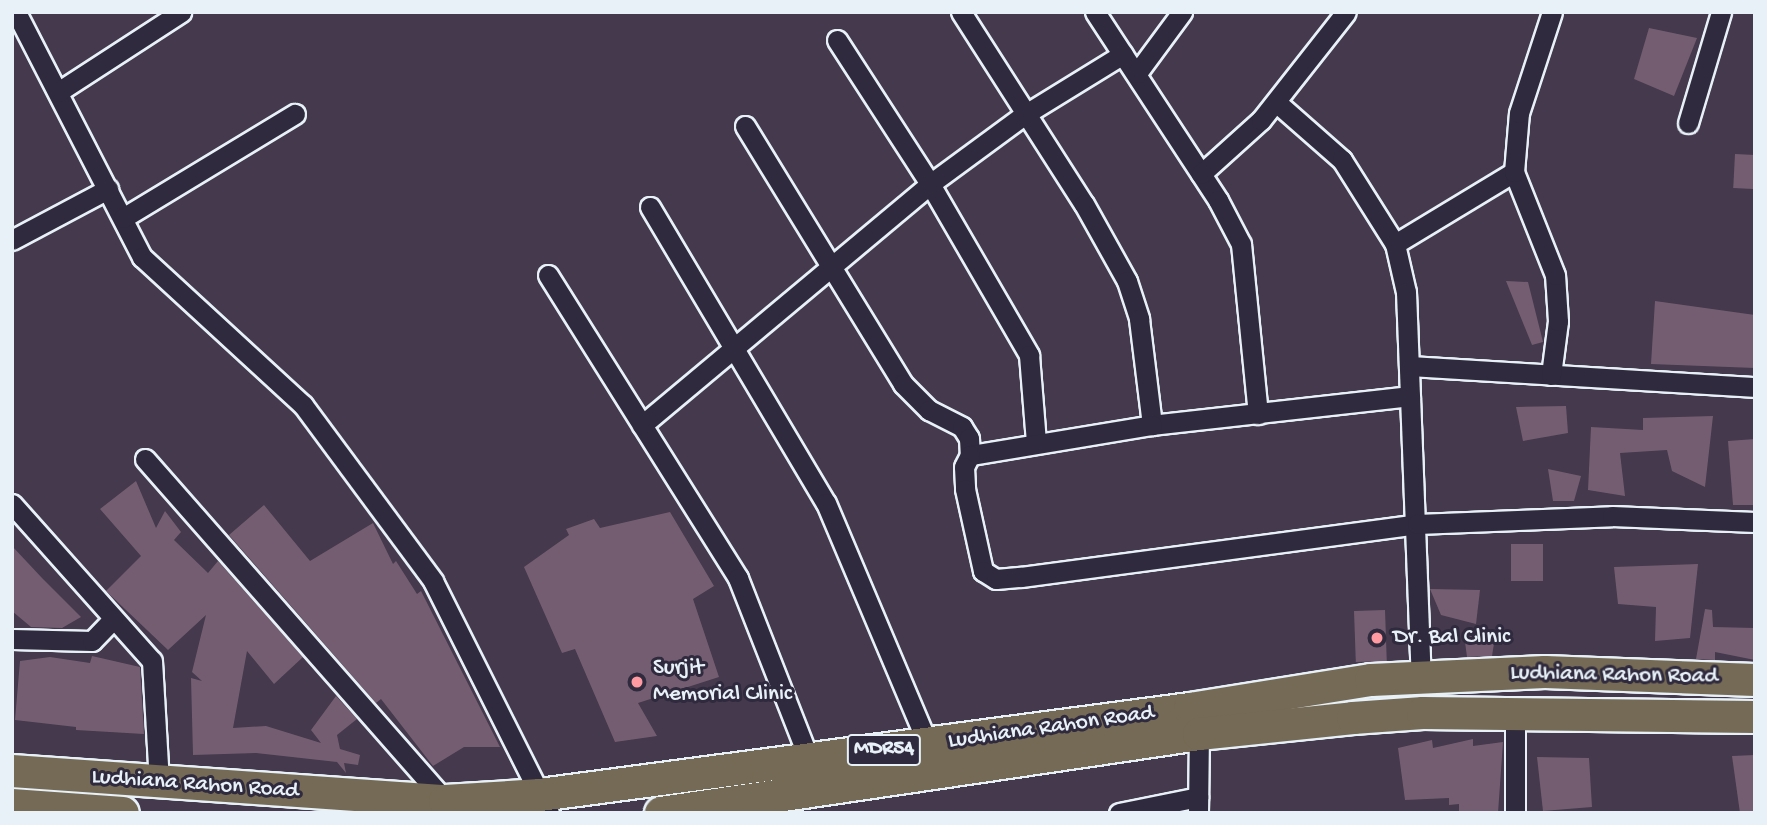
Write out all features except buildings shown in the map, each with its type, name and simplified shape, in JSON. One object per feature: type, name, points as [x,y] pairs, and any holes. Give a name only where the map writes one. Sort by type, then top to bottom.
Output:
[{"type":"main road","name":"Ludhiana Rahon Road","points":[[12,771],[159,784],[445,801],[545,804],[809,759],[1371,680],[1545,672],[1755,680]]},
{"type":"main road","name":"Ludhiana Rahon Road","points":[[661,813],[1199,734],[1423,713],[1755,718]]},
{"type":"main road","name":"Ludhiana Rahon Road","points":[[12,805],[66,811],[123,813]]},
{"type":"street","points":[[16,12],[142,257],[303,405],[433,580],[545,804]]},
{"type":"street","points":[[58,92],[181,12]]},
{"type":"street","points":[[961,12],[1024,115],[1084,204],[1127,281],[1139,319],[1152,425]]},
{"type":"street","points":[[1095,12],[1201,174],[1241,244],[1258,414]]},
{"type":"street","points":[[1136,74],[1182,12]]},
{"type":"street","points":[[1201,174],[1276,102],[1346,12]]},
{"type":"street","points":[[1551,374],[1558,321],[1555,275],[1514,172],[1519,113],[1552,12]]},
{"type":"street","points":[[1688,123],[1721,12]]},
{"type":"street","points":[[837,40],[930,184],[1029,355],[1036,442]]},
{"type":"street","points":[[642,425],[736,351],[930,184],[1024,115],[1123,54]]},
{"type":"street","points":[[1276,102],[1342,160],[1395,244],[1406,292],[1421,677]]},
{"type":"street","points":[[123,218],[295,114]]},
{"type":"street","points":[[744,127],[903,384],[929,410],[962,427],[969,438],[970,455],[964,467],[965,489],[976,547],[983,571],[996,579],[1417,524],[1612,516],[1755,522]]},
{"type":"street","points":[[1395,244],[1514,172]]},
{"type":"street","points":[[12,240],[108,189]]},
{"type":"street","points":[[650,207],[826,503],[928,744]]},
{"type":"street","points":[[548,275],[738,578],[820,789]]},
{"type":"street","points":[[1410,366],[1755,387]]},
{"type":"street","points":[[970,455],[1152,425],[1410,396]]},
{"type":"street","points":[[145,459],[445,801]]},
{"type":"street","points":[[12,504],[152,661],[159,784]]},
{"type":"street","points":[[12,639],[92,640],[113,618]]},
{"type":"street","points":[[1515,716],[1515,813]]},
{"type":"street","points":[[1119,813],[1198,805],[1199,734]]},
{"type":"place","name":"Dr. Bal Clinic","points":[[1377,638]]},
{"type":"place","name":"Surjit Memorial Clinic","points":[[637,682]]}]
